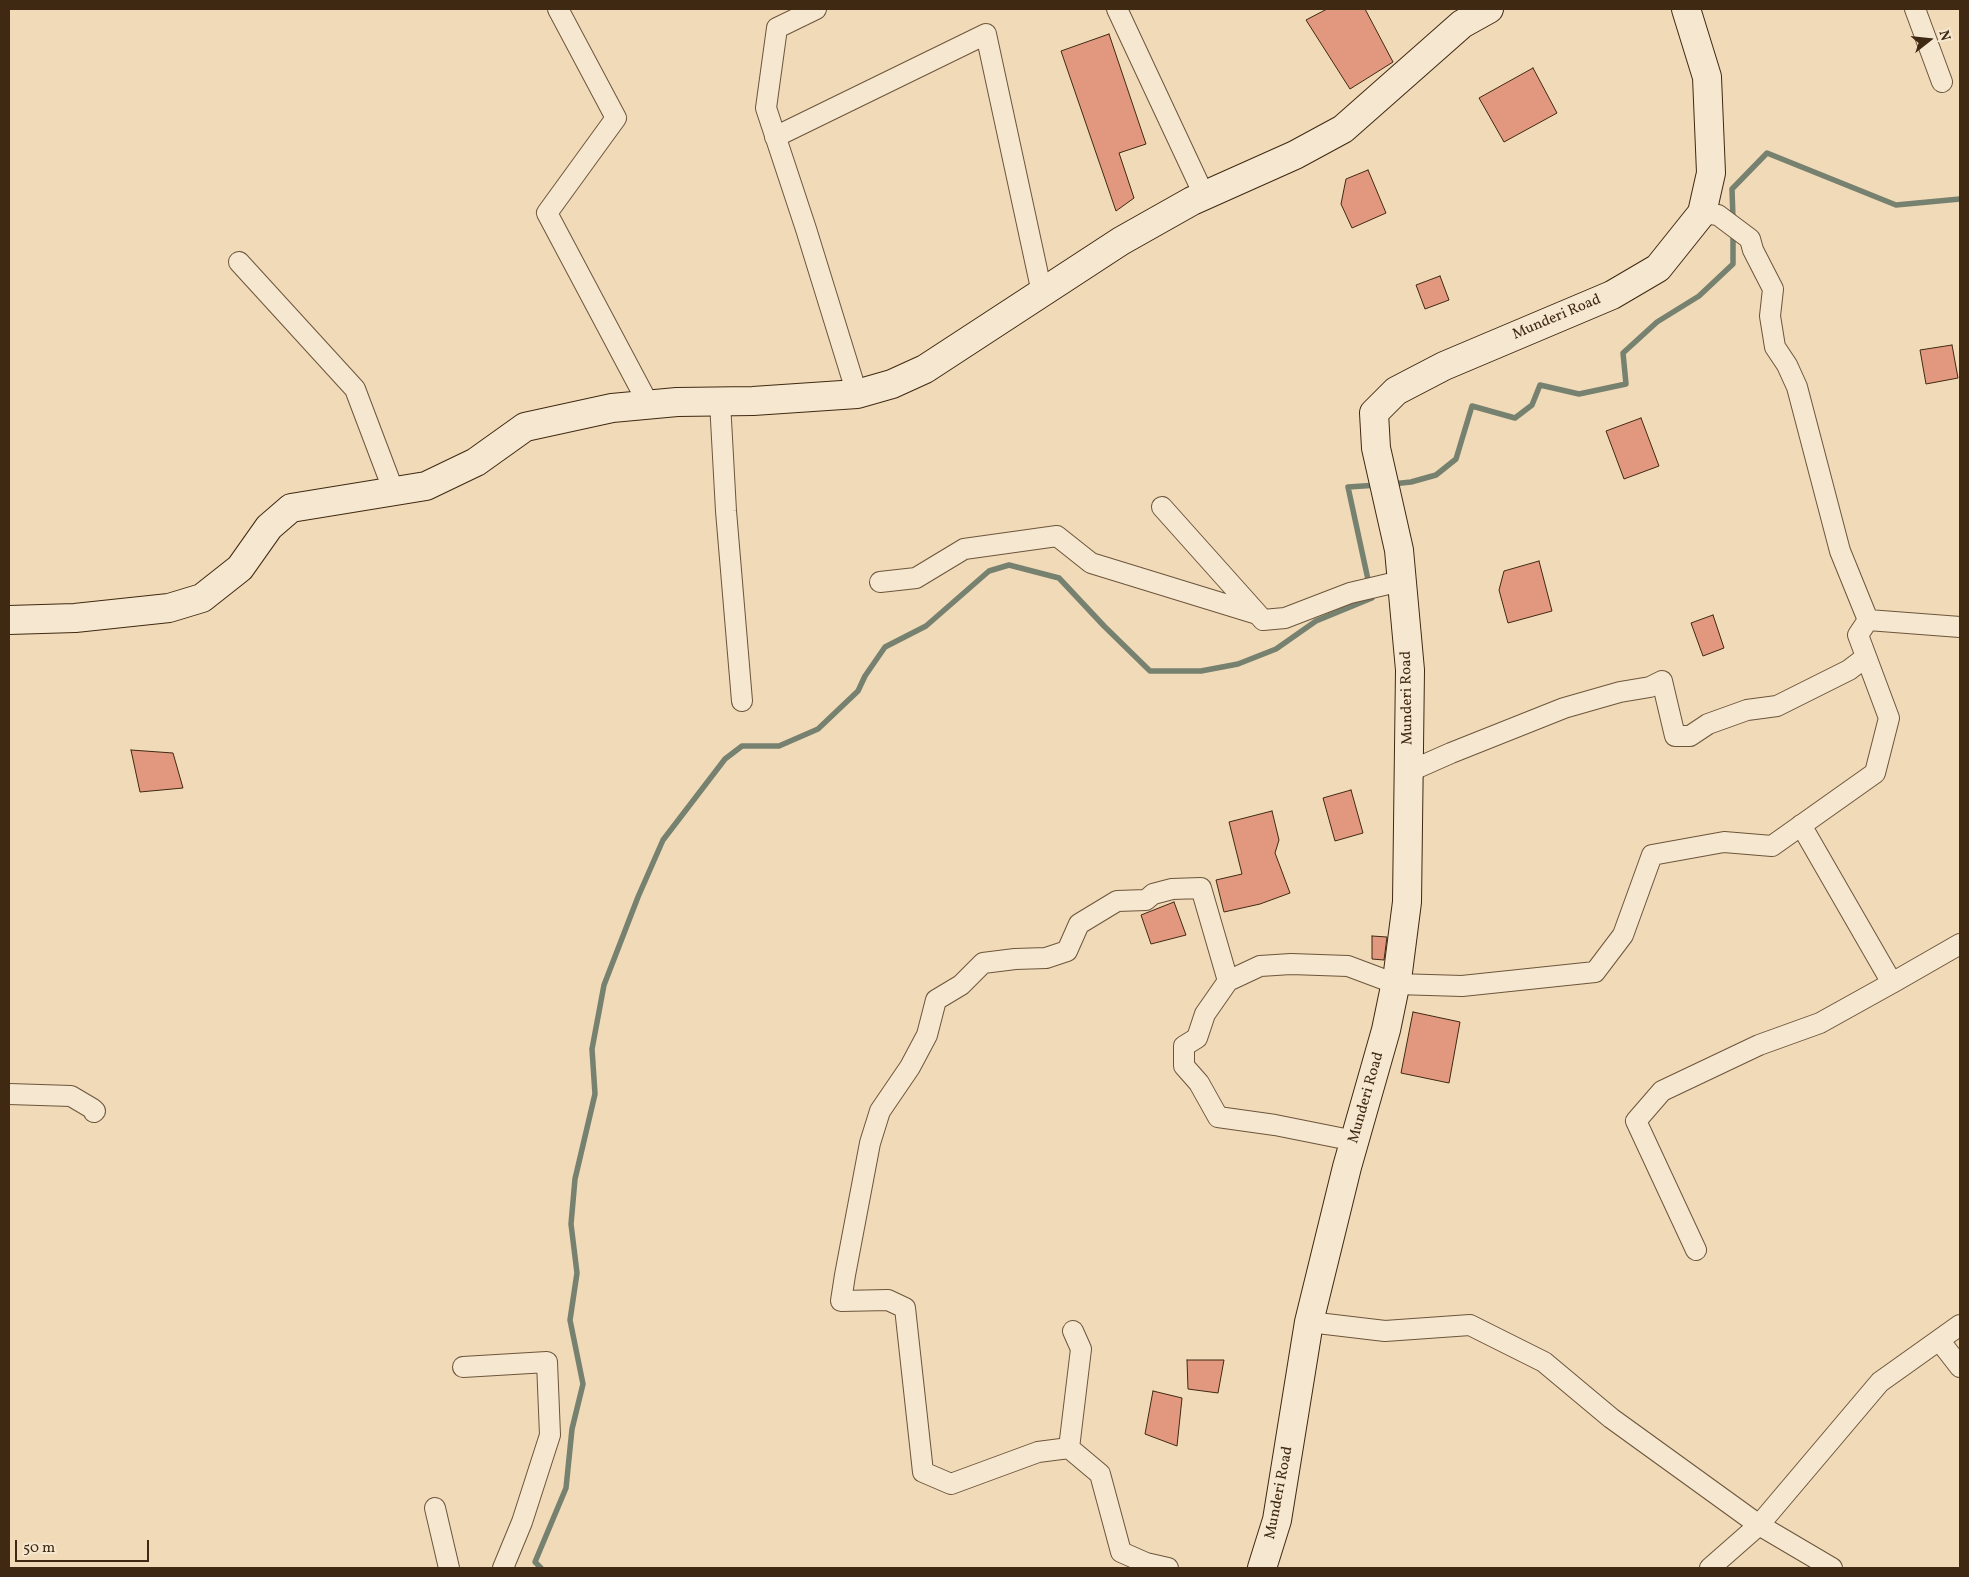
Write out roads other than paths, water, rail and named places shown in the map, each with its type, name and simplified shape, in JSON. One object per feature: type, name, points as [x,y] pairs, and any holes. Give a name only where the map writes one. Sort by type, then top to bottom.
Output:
[{"type":"main road","points":[[9,620],[75,618],[169,608],[202,598],[240,568],[269,527],[291,508],[426,486],[476,462],[525,427],[612,408],[649,404],[857,394],[892,384],[925,369],[1121,241],[1204,195],[1295,154],[1344,129],[1462,24],[1489,9]]},
{"type":"main road","name":"Munderi Road","points":[[1262,1568],[1278,1520],[1309,1322],[1354,1141],[1386,1030],[1396,984],[1407,902],[1410,670],[1392,583],[1399,550],[1376,448],[1374,413],[1396,391],[1444,366],[1612,295],[1658,268],[1702,213],[1712,174],[1707,77],[1686,9]]},
{"type":"street","points":[[558,9],[616,118],[547,213],[649,404]]},
{"type":"street","points":[[816,9],[777,28],[766,108],[806,228],[857,394]]},
{"type":"street","points":[[1116,9],[1204,195]]},
{"type":"street","points":[[1915,9],[1942,82]]},
{"type":"street","points":[[775,137],[986,34],[1042,293]]},
{"type":"street","points":[[1702,213],[1718,215],[1750,239],[1753,250],[1772,289],[1770,316],[1775,347],[1787,365],[1797,387],[1840,551],[1868,620]]},
{"type":"street","points":[[238,262],[355,389],[394,492]]},
{"type":"street","points":[[720,402],[726,511],[742,700]]},
{"type":"street","points":[[1162,507],[1263,620],[1285,618],[1358,591],[1392,583]]},
{"type":"street","points":[[880,582],[916,578],[964,549],[1057,536],[1092,563],[1257,614]]},
{"type":"street","points":[[1868,620],[1960,626]]},
{"type":"street","points":[[1354,1141],[1275,1125],[1218,1117],[1199,1083],[1184,1066],[1184,1046],[1196,1038],[1205,1014],[1228,981],[1260,966],[1291,964],[1348,966],[1396,984],[1462,986],[1595,972],[1623,935],[1652,855],[1724,842],[1772,846],[1875,773],[1889,718],[1858,635],[1868,620]]},
{"type":"street","points":[[1408,772],[1450,753],[1564,708],[1620,692],[1650,687],[1662,681],[1675,736],[1690,736],[1708,724],[1747,710],[1778,706],[1848,670],[1866,657]]},
{"type":"street","points":[[1801,825],[1892,983]]},
{"type":"street","points":[[1168,1568],[1146,1563],[1121,1552],[1100,1474],[1069,1448],[1038,1452],[951,1484],[923,1472],[905,1308],[888,1300],[841,1301],[844,1275],[870,1143],[880,1111],[910,1067],[927,1035],[936,1000],[961,985],[983,963],[1046,958],[1067,951],[1080,924],[1117,901],[1146,900],[1153,894],[1172,889],[1200,888],[1228,981]]},
{"type":"street","points":[[1696,1250],[1636,1121],[1662,1091],[1759,1045],[1820,1023],[1960,944]]},
{"type":"street","points":[[9,1094],[71,1096],[95,1111]]},
{"type":"street","points":[[1309,1322],[1385,1331],[1470,1325],[1544,1362],[1611,1418],[1759,1525],[1832,1568]]},
{"type":"street","points":[[1710,1568],[1759,1525],[1880,1382],[1960,1325]]},
{"type":"street","points":[[1069,1448],[1081,1349],[1073,1331]]},
{"type":"street","points":[[1939,1340],[1960,1367]]},
{"type":"street","points":[[464,1368],[547,1362],[550,1435],[522,1522],[502,1568]]},
{"type":"street","points":[[436,1508],[449,1568]]},
{"type":"waterway","points":[[1733,219],[1732,189],[1767,153],[1896,205],[1960,199]]},
{"type":"waterway","points":[[1392,484],[1411,482],[1436,475],[1456,459],[1472,406],[1515,418],[1532,405],[1540,385],[1579,394],[1626,384],[1623,353],[1657,322],[1699,296],[1733,264],[1733,231]]},
{"type":"waterway","points":[[541,1568],[535,1562],[566,1488],[572,1429],[583,1384],[570,1320],[577,1273],[571,1224],[575,1179],[595,1094],[592,1049],[604,985],[638,897],[663,840],[725,759],[742,746],[779,746],[818,729],[858,691],[865,676],[885,647],[926,626],[989,571],[1009,565],[1059,578],[1150,671],[1201,671],[1238,664],[1276,649],[1316,621],[1372,598],[1348,487],[1378,485]]}]
